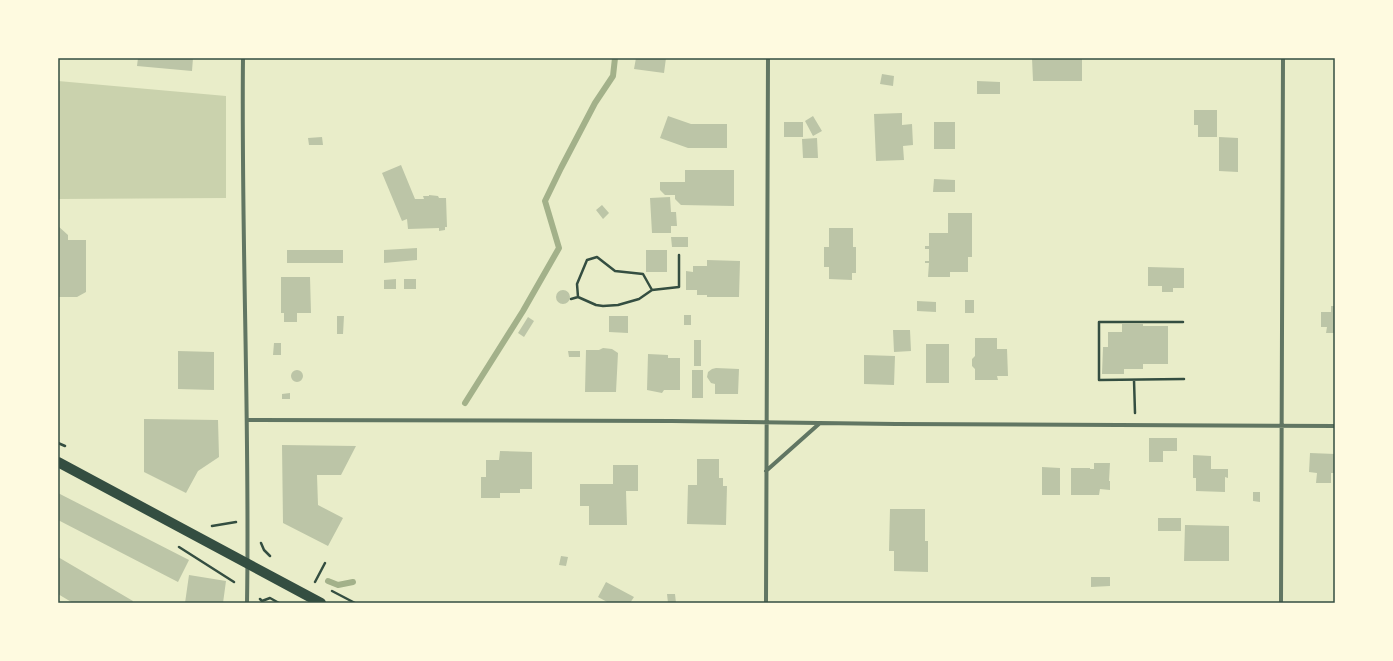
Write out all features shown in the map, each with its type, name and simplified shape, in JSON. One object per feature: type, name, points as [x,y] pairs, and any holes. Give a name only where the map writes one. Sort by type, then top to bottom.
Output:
[{"type":"main road","points":[[58,462],[321,603]]},
{"type":"street","points":[[244,58],[244,230],[248,520],[247,603]]},
{"type":"street","points":[[766,603],[768,58]]},
{"type":"street","points":[[1281,603],[1283,58]]},
{"type":"street","points":[[247,420],[678,421],[1134,426],[1335,426]]},
{"type":"street","points":[[766,471],[820,423]]},
{"type":"path","points":[[571,299],[578,297],[596,305],[603,306],[618,305],[640,299],[652,290],[679,287],[679,255]]},
{"type":"path","points":[[578,297],[577,284],[587,260],[596,257],[615,272],[643,274],[652,290]]},
{"type":"path","points":[[1183,322],[1099,322],[1098,380],[1184,379]]},
{"type":"path","points":[[1134,380],[1134,426]]},
{"type":"path","points":[[58,443],[65,447]]},
{"type":"path","points":[[205,522],[212,526],[248,520],[258,520],[259,536],[264,550],[273,559]]},
{"type":"path","points":[[177,545],[262,601],[270,598],[279,603]]},
{"type":"path","points":[[321,585],[314,582],[325,563]]},
{"type":"path","points":[[328,589],[355,603]]},
{"type":"green space","points":[[58,81],[226,96],[226,198],[58,199]]},
{"type":"building","points":[[138,58],[193,58],[192,71],[137,66]]},
{"type":"building","points":[[636,58],[666,58],[664,73],[634,69]]},
{"type":"building","points":[[1032,58],[1082,58],[1082,81],[1033,81]]},
{"type":"building","points":[[882,74],[894,76],[893,86],[880,84]]},
{"type":"building","points":[[977,81],[1000,82],[1000,94],[977,94]]},
{"type":"building","points":[[1194,110],[1217,110],[1217,137],[1198,137],[1198,125],[1194,125]]},
{"type":"building","points":[[902,113],[902,125],[912,124],[913,145],[903,146],[904,160],[876,161],[874,114]]},
{"type":"building","points":[[668,116],[691,124],[727,124],[727,148],[688,148],[660,138]]},
{"type":"building","points":[[813,116],[822,131],[813,136],[805,121]]},
{"type":"building","points":[[784,122],[803,122],[803,137],[784,137]]},
{"type":"building","points":[[934,122],[955,122],[955,149],[934,149]]},
{"type":"building","points":[[322,137],[323,145],[309,145],[308,138]]},
{"type":"building","points":[[1219,137],[1238,138],[1238,172],[1219,171]]},
{"type":"building","points":[[817,138],[818,158],[803,158],[802,139]]},
{"type":"building","points":[[401,165],[415,199],[424,199],[423,196],[429,195],[438,196],[439,198],[446,198],[447,227],[445,227],[445,230],[439,231],[439,228],[408,229],[407,219],[402,221],[382,173]]},
{"type":"building","points":[[685,170],[734,170],[734,206],[681,205],[675,199],[675,195],[665,195],[660,190],[660,182],[685,182]]},
{"type":"building","points":[[934,179],[955,180],[955,192],[933,192]]},
{"type":"building","points":[[670,197],[671,212],[676,212],[677,226],[671,226],[671,233],[652,233],[650,198]]},
{"type":"building","points":[[602,205],[609,213],[603,219],[596,210]]},
{"type":"building","points":[[948,213],[972,213],[972,257],[968,257],[968,272],[950,272],[950,277],[928,277],[929,263],[925,263],[925,261],[929,261],[929,249],[925,249],[925,246],[929,246],[929,233],[948,233]]},
{"type":"building","points":[[58,226],[68,235],[68,240],[86,240],[86,292],[77,297],[58,297]]},
{"type":"building","points":[[829,228],[853,228],[853,247],[856,247],[856,273],[852,273],[852,280],[829,279],[829,267],[824,267],[824,247],[829,247]]},
{"type":"building","points":[[671,237],[688,237],[688,247],[672,247]]},
{"type":"building","points":[[417,248],[417,260],[384,263],[384,250]]},
{"type":"building","points":[[287,250],[343,250],[343,263],[287,263]]},
{"type":"building","points":[[646,250],[667,250],[667,272],[646,272]]},
{"type":"building","points":[[707,260],[740,261],[739,297],[707,297],[707,295],[697,295],[697,290],[686,290],[686,271],[693,272],[693,266],[707,266]]},
{"type":"building","points":[[1148,267],[1184,268],[1184,288],[1173,288],[1173,292],[1162,292],[1162,286],[1148,286]]},
{"type":"building","points":[[281,277],[310,277],[311,313],[297,313],[297,322],[284,322],[284,313],[281,313]]},
{"type":"building","points":[[396,279],[396,289],[384,289],[384,280]]},
{"type":"building","points":[[404,279],[416,279],[416,289],[404,289]]},
{"type":"building","points":[[560,290],[566,290],[570,294],[570,300],[566,304],[560,304],[556,300],[556,294]]},
{"type":"building","points":[[965,300],[974,300],[974,313],[965,313]]},
{"type":"building","points":[[917,301],[936,302],[936,312],[917,311]]},
{"type":"building","points":[[1331,306],[1335,306],[1335,333],[1326,333],[1327,327],[1321,327],[1321,312],[1331,312]]},
{"type":"building","points":[[684,315],[691,315],[691,325],[684,325]]},
{"type":"building","points":[[337,316],[344,316],[343,334],[337,334]]},
{"type":"building","points":[[609,316],[628,316],[628,333],[609,332]]},
{"type":"building","points":[[528,317],[534,321],[524,337],[518,333]]},
{"type":"building","points":[[1122,324],[1168,326],[1168,364],[1143,364],[1143,369],[1124,369],[1124,374],[1102,374],[1103,347],[1108,347],[1108,332],[1122,332]]},
{"type":"building","points":[[893,330],[910,330],[911,351],[894,352]]},
{"type":"building","points":[[975,338],[997,338],[997,349],[1007,349],[1008,376],[997,376],[998,380],[975,380],[975,369],[972,366],[972,359],[975,356]]},
{"type":"building","points":[[694,340],[701,340],[701,366],[694,366]]},
{"type":"building","points":[[274,343],[281,343],[281,355],[273,355]]},
{"type":"building","points":[[926,344],[949,344],[949,383],[926,383]]},
{"type":"building","points":[[603,348],[612,349],[618,353],[616,392],[585,392],[586,350],[599,350]]},
{"type":"building","points":[[178,351],[214,352],[214,390],[178,389]]},
{"type":"building","points":[[568,351],[580,351],[580,357],[569,357]]},
{"type":"building","points":[[648,354],[668,355],[668,358],[680,358],[680,390],[664,390],[662,393],[647,390]]},
{"type":"building","points":[[864,355],[895,356],[894,385],[864,384]]},
{"type":"building","points":[[716,368],[739,369],[738,394],[715,394],[715,384],[711,383],[707,377],[708,372]]},
{"type":"building","points":[[295,370],[299,370],[303,376],[299,382],[295,382],[291,378],[291,374]]},
{"type":"building","points":[[692,370],[703,370],[703,398],[692,398]]},
{"type":"building","points":[[290,393],[290,399],[282,399],[282,394]]},
{"type":"building","points":[[144,419],[218,420],[219,457],[198,471],[186,493],[144,472]]},
{"type":"building","points":[[1149,438],[1177,438],[1177,451],[1163,451],[1163,462],[1149,462]]},
{"type":"building","points":[[282,445],[356,446],[341,475],[317,475],[318,505],[343,518],[328,546],[283,523]]},
{"type":"building","points":[[500,451],[532,452],[532,489],[520,489],[520,493],[500,493],[500,498],[481,498],[481,477],[486,477],[486,460],[499,460]]},
{"type":"building","points":[[1310,453],[1335,454],[1335,473],[1331,473],[1331,483],[1316,483],[1317,473],[1309,472]]},
{"type":"building","points":[[1193,455],[1211,456],[1211,469],[1228,469],[1228,478],[1225,477],[1225,492],[1196,491],[1196,478],[1193,478]]},
{"type":"building","points":[[697,459],[719,459],[719,478],[723,478],[723,486],[727,486],[726,525],[687,524],[688,485],[697,485]]},
{"type":"building","points":[[1094,463],[1110,463],[1110,490],[1100,489],[1099,495],[1071,495],[1071,468],[1094,469]]},
{"type":"building","points":[[613,465],[638,465],[638,491],[626,491],[627,525],[589,525],[589,506],[580,506],[580,484],[613,484]]},
{"type":"building","points":[[1042,467],[1060,468],[1060,495],[1042,495]]},
{"type":"building","points":[[1253,492],[1260,492],[1260,502],[1253,501]]},
{"type":"building","points":[[58,493],[189,560],[178,582],[58,520]]},
{"type":"building","points":[[890,509],[925,509],[925,541],[928,541],[928,572],[894,571],[894,551],[889,551]]},
{"type":"building","points":[[1158,518],[1181,518],[1181,531],[1158,531]]},
{"type":"building","points":[[1185,525],[1229,526],[1229,561],[1184,561]]},
{"type":"building","points":[[561,556],[568,557],[566,566],[559,565]]},
{"type":"building","points":[[58,557],[133,601],[132,603],[73,603],[58,594]]},
{"type":"building","points":[[189,575],[226,581],[223,603],[185,603]]},
{"type":"building","points":[[1091,577],[1110,577],[1110,586],[1091,587]]},
{"type":"building","points":[[606,582],[634,597],[630,603],[609,603],[598,597]]},
{"type":"building","points":[[667,594],[675,594],[676,603],[668,603]]},
{"type":"waterway","points":[[465,403],[523,311],[559,248],[545,201],[595,103],[613,76],[615,58]]},
{"type":"waterway","points":[[328,581],[338,585],[353,582]]}]
